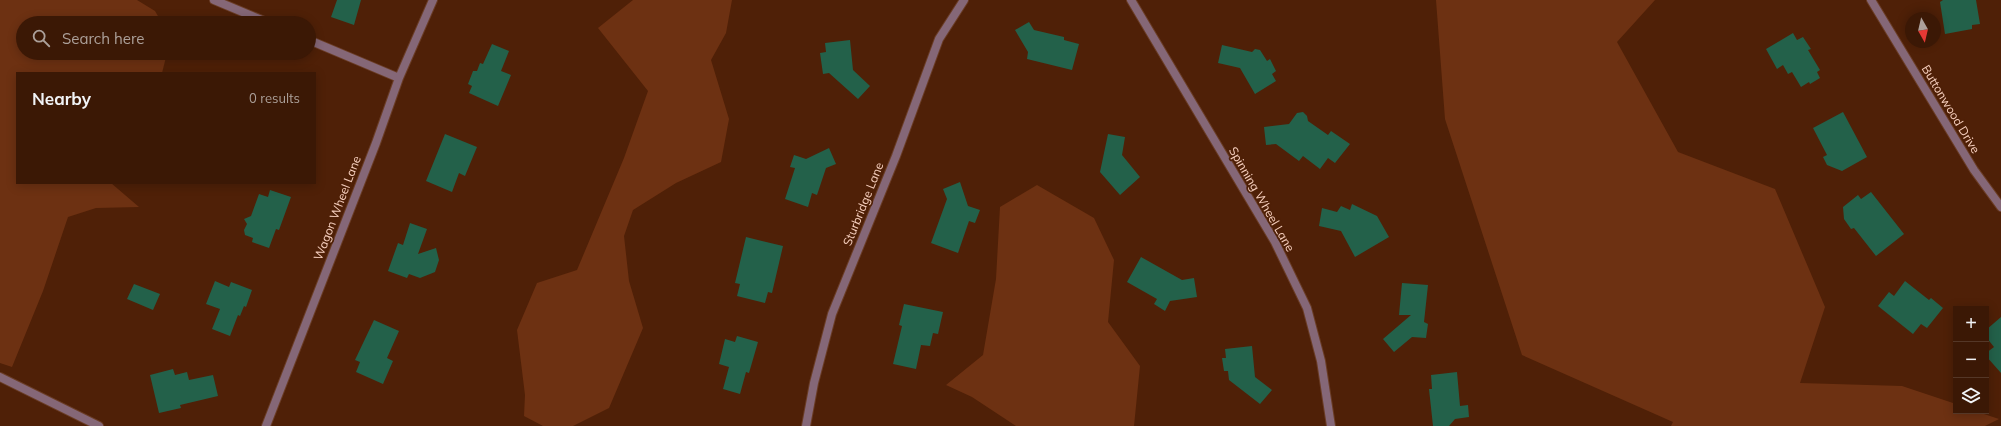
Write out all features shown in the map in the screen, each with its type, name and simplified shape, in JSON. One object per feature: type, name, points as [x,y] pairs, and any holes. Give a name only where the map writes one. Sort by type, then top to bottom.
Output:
[{"type":"street","points":[[214,0],[252,16]]},
{"type":"street","name":"Wagon Wheel Lane","points":[[266,426],[376,143],[399,78],[432,0]]},
{"type":"street","name":"Sturbridge Lane","points":[[806,426],[814,384],[832,314],[896,156],[939,39],[964,0]]},
{"type":"street","name":"Spinning Wheel Lane","points":[[1131,0],[1275,242],[1307,308],[1321,360],[1331,426]]},
{"type":"street","name":"Buttonwood Drive","points":[[1871,0],[1974,170],[2001,207]]},
{"type":"street","points":[[316,43],[399,78]]},
{"type":"street","points":[[0,377],[98,426]]},
{"type":"shaded area","points":[[0,0],[137,0],[155,11],[158,16],[16,16],[16,60],[165,60],[162,72],[16,72],[16,184],[112,184],[139,207],[96,208],[68,217],[43,291],[12,367],[0,363]]},
{"type":"shaded area","points":[[633,0],[732,0],[726,33],[711,60],[729,119],[721,162],[676,183],[633,210],[624,236],[629,281],[643,328],[609,408],[573,426],[543,426],[524,416],[525,395],[517,330],[537,283],[577,270],[624,158],[648,91],[598,28]]},
{"type":"shaded area","points":[[1436,0],[1655,0],[1617,42],[1678,152],[1775,189],[1825,307],[1800,383],[1902,386],[1953,403],[1953,414],[1984,414],[1999,419],[1985,426],[1671,426],[1673,422],[1522,355],[1445,119]]},
{"type":"shaded area","points":[[1037,185],[1094,218],[1114,260],[1108,322],[1140,366],[1134,426],[1016,426],[972,397],[946,385],[983,355],[996,279],[1000,207]]},
{"type":"building","points":[[337,0],[361,0],[354,25],[331,17]]},
{"type":"building","points":[[1943,0],[1976,0],[1980,24],[1972,25],[1972,29],[1945,34],[1940,2]]},
{"type":"building","points":[[1029,22],[1034,30],[1064,37],[1064,40],[1079,44],[1072,70],[1027,59],[1028,52],[1015,30]]},
{"type":"building","points":[[1793,33],[1797,40],[1803,37],[1811,49],[1808,50],[1820,70],[1817,72],[1820,78],[1801,87],[1792,72],[1788,74],[1783,65],[1777,69],[1766,49]]},
{"type":"building","points":[[850,40],[853,70],[870,86],[858,99],[829,73],[823,74],[820,53],[826,52],[825,43]]},
{"type":"building","points":[[492,44],[509,51],[501,71],[511,75],[498,106],[469,93],[472,86],[468,84],[473,71],[477,71],[480,63],[483,64]]},
{"type":"building","points":[[1222,45],[1252,52],[1255,49],[1260,50],[1267,61],[1270,59],[1276,71],[1272,74],[1276,81],[1255,94],[1240,68],[1218,63]]},
{"type":"building","points":[[1303,112],[1307,116],[1308,121],[1328,135],[1331,131],[1350,144],[1335,163],[1328,158],[1320,169],[1303,156],[1299,161],[1276,144],[1266,145],[1264,127],[1289,124],[1297,113]]},
{"type":"building","points":[[1843,112],[1867,157],[1842,171],[1827,165],[1823,157],[1827,155],[1813,128]]},
{"type":"building","points":[[445,134],[477,147],[465,176],[459,173],[452,192],[426,181]]},
{"type":"building","points":[[1108,134],[1125,137],[1122,155],[1140,177],[1120,195],[1100,172]]},
{"type":"building","points":[[829,148],[836,164],[826,168],[817,195],[812,193],[808,207],[785,199],[795,168],[790,167],[794,155],[806,159]]},
{"type":"building","points":[[960,182],[968,206],[980,210],[975,223],[969,221],[958,253],[931,243],[947,199],[943,189]]},
{"type":"building","points":[[270,190],[291,197],[279,230],[276,229],[269,248],[252,242],[253,238],[245,235],[244,230],[247,224],[244,219],[251,216],[259,194],[268,197]]},
{"type":"building","points":[[1871,192],[1904,234],[1876,256],[1854,228],[1851,229],[1844,219],[1843,207],[1858,195],[1861,199]]},
{"type":"building","points":[[1352,204],[1377,216],[1389,237],[1355,257],[1341,231],[1319,226],[1322,208],[1337,212],[1341,206],[1350,210]]},
{"type":"building","points":[[410,223],[427,229],[418,254],[436,248],[439,260],[435,272],[420,278],[409,274],[407,278],[388,271],[398,243],[403,245]]},
{"type":"building","points":[[746,237],[783,246],[772,293],[768,292],[765,303],[737,296],[740,284],[735,283]]},
{"type":"building","points":[[1141,257],[1182,280],[1194,278],[1197,297],[1170,301],[1165,311],[1154,304],[1157,299],[1127,282]]},
{"type":"building","points":[[215,281],[229,287],[231,282],[252,290],[246,307],[244,306],[240,316],[238,315],[230,336],[212,329],[220,309],[206,304]]},
{"type":"building","points":[[1905,281],[1929,300],[1931,298],[1943,308],[1927,328],[1921,324],[1913,334],[1878,306],[1889,292],[1894,296]]},
{"type":"building","points":[[1402,283],[1428,285],[1424,322],[1428,324],[1426,338],[1412,337],[1394,352],[1383,339],[1411,315],[1399,315]]},
{"type":"building","points":[[134,284],[160,294],[153,310],[127,299]]},
{"type":"building","points":[[904,304],[943,312],[938,334],[933,333],[930,346],[921,345],[916,369],[893,364],[902,326],[899,325]]},
{"type":"building","points":[[2001,317],[2001,373],[1989,359],[1989,351],[1994,347],[1989,341],[1989,327]]},
{"type":"building","points":[[374,320],[399,331],[387,358],[393,361],[383,384],[356,372],[360,362],[355,360]]},
{"type":"building","points":[[737,336],[758,342],[749,373],[746,372],[740,394],[723,389],[729,367],[719,364],[725,339],[735,342]]},
{"type":"building","points":[[1252,346],[1255,377],[1272,390],[1260,404],[1229,380],[1228,371],[1224,371],[1222,358],[1226,358],[1225,349]]},
{"type":"building","points":[[173,369],[175,375],[187,372],[189,380],[213,375],[218,396],[180,405],[181,408],[159,413],[150,375]]},
{"type":"building","points":[[1457,372],[1460,406],[1468,405],[1469,417],[1455,419],[1449,426],[1433,426],[1429,389],[1432,389],[1431,375]]}]
